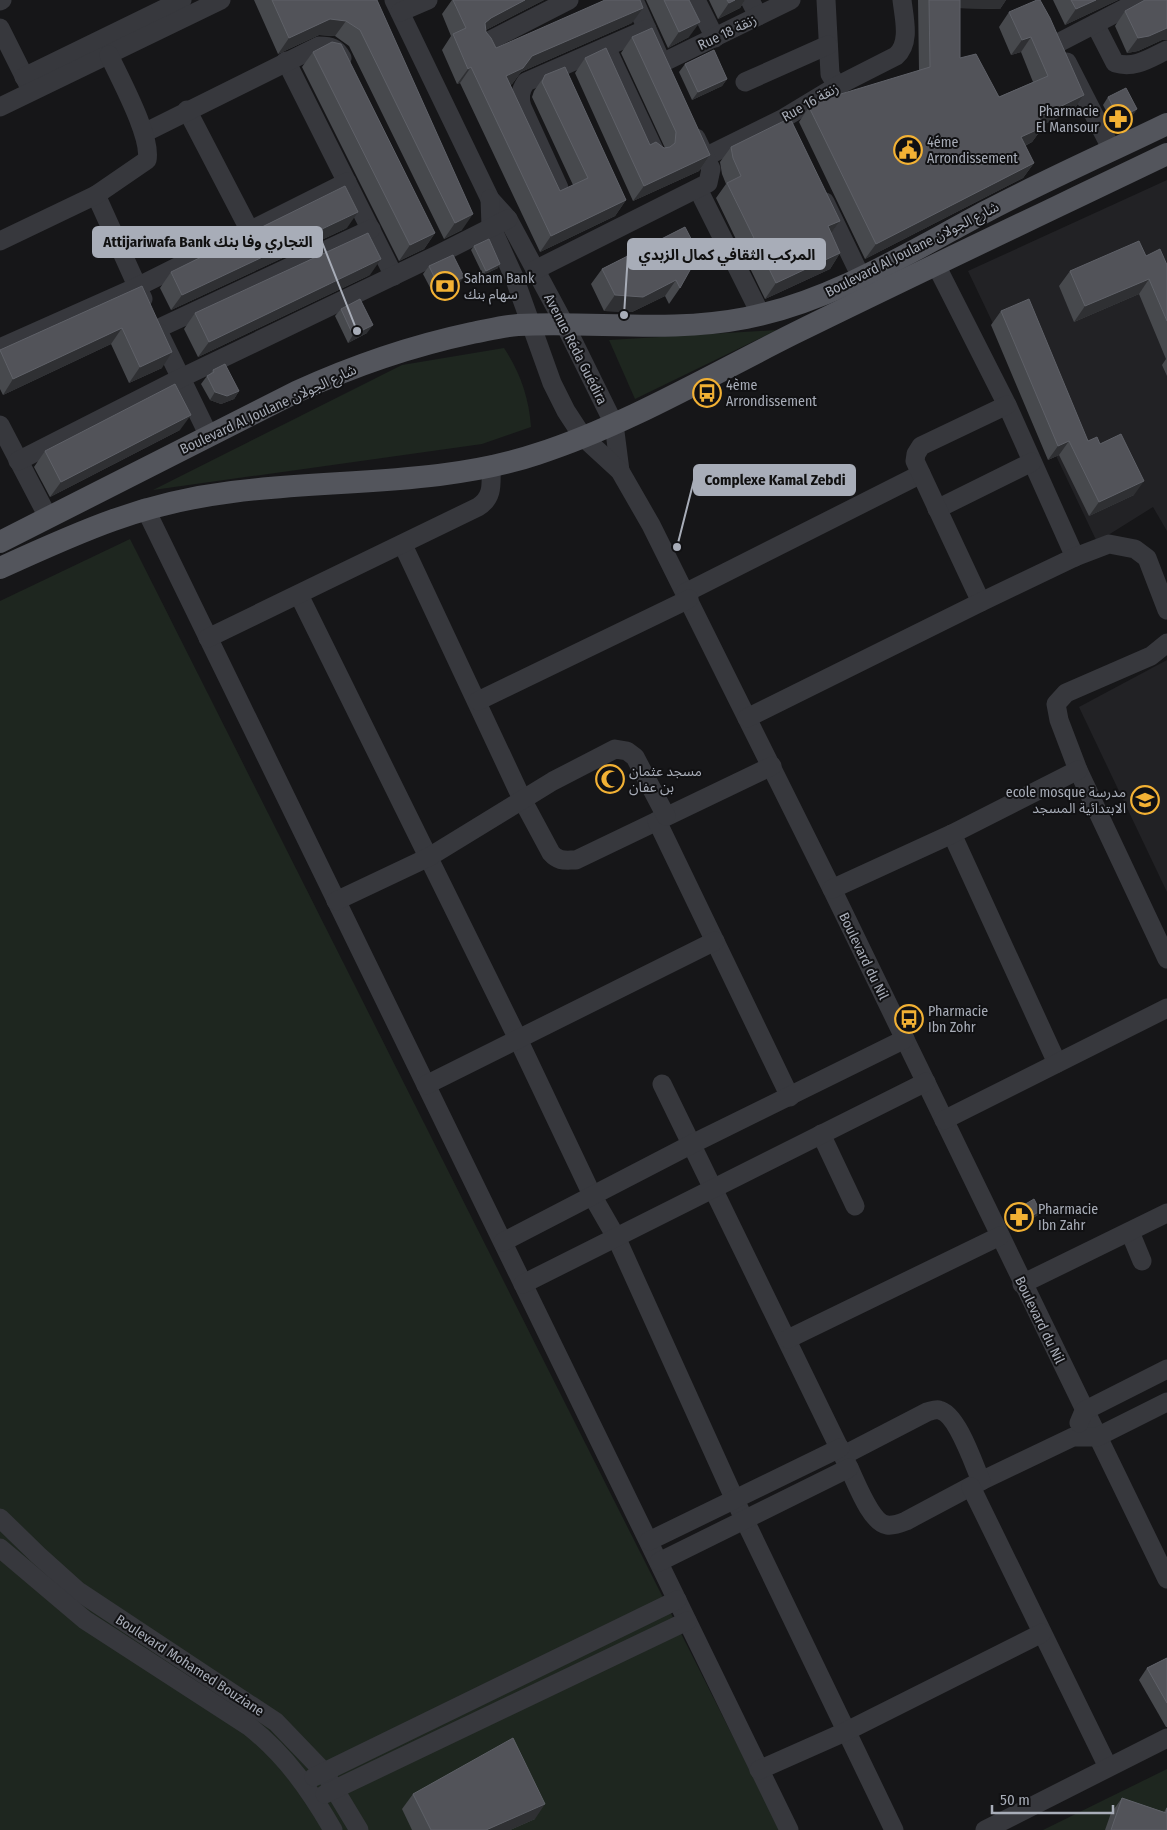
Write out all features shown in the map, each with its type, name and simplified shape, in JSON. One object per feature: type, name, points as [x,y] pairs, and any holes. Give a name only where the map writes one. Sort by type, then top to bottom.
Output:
[{"type":"main road","name":"Boulevard Al Joulane شارع الجولان","points":[[0,542],[296,392],[372,360],[448,338],[502,327],[565,325],[672,327],[725,322],[761,315],[805,302],[861,277],[1007,200],[1167,124]]},
{"type":"main road","name":"Boulevard Al Joulane شارع الجولان","points":[[0,568],[90,527],[172,501],[230,492],[426,476],[535,455],[614,424],[936,265],[1167,154]]},
{"type":"street","points":[[0,108],[28,84],[182,0]]},
{"type":"street","points":[[28,84],[109,55],[221,0]]},
{"type":"street","points":[[397,6],[428,0]]},
{"type":"street","points":[[485,43],[569,0]]},
{"type":"street","points":[[559,188],[520,98],[521,89],[526,82],[647,29],[634,0]]},
{"type":"street","points":[[696,0],[715,38]]},
{"type":"street","name":"Rue 18 زنقة","points":[[647,29],[666,72],[754,8],[791,0]]},
{"type":"street","points":[[826,0],[830,74],[837,86]]},
{"type":"street","name":"Rue 16 زنقة","points":[[708,163],[837,86],[896,56],[902,50],[905,40],[902,0]]},
{"type":"street","points":[[1058,43],[1142,0]]},
{"type":"street","name":"Avenue Réda Guédira","points":[[397,6],[500,222],[514,277],[552,383],[566,411],[583,437]]},
{"type":"street","points":[[1095,24],[1115,63],[1124,66],[1135,65],[1167,50]]},
{"type":"street","points":[[1048,26],[1112,150]]},
{"type":"street","points":[[0,28],[28,84]]},
{"type":"street","points":[[746,82],[828,45]]},
{"type":"street","points":[[144,133],[286,61],[320,46],[330,46],[339,51],[352,78]]},
{"type":"street","points":[[606,47],[655,152]]},
{"type":"street","points":[[0,241],[96,195],[147,160],[149,150],[144,133],[109,55]]},
{"type":"street","points":[[286,61],[394,276]]},
{"type":"street","points":[[560,68],[568,86]]},
{"type":"street","points":[[187,110],[250,231]]},
{"type":"street","points":[[784,118],[793,136]]},
{"type":"street","points":[[535,270],[708,183],[708,163],[690,123]]},
{"type":"street","points":[[0,348],[137,287],[348,182]]},
{"type":"street","points":[[698,189],[761,315]]},
{"type":"street","points":[[818,189],[861,277]]},
{"type":"street","points":[[96,195],[137,287],[209,436]]},
{"type":"street","points":[[622,204],[630,222]]},
{"type":"street","points":[[18,460],[181,378],[439,254],[500,222]]},
{"type":"street","name":"Avenue Réda Guédira","points":[[500,222],[535,270],[565,325],[614,424]]},
{"type":"street","points":[[157,329],[371,229]]},
{"type":"street","points":[[431,236],[439,254]]},
{"type":"street","points":[[936,265],[1007,405],[1075,557]]},
{"type":"street","points":[[981,602],[915,461],[916,454],[921,446],[1007,405]]},
{"type":"street","name":"Boulevard du Nil","points":[[614,424],[620,471]]},
{"type":"street","points":[[0,425],[48,517]]},
{"type":"street","name":"Boulevard du Nil","points":[[583,437],[620,471],[651,525],[772,766],[1084,1411],[1162,1558],[1167,1579]]},
{"type":"street","points":[[936,509],[1032,462]]},
{"type":"street","points":[[208,638],[403,545],[486,501],[491,492],[491,465]]},
{"type":"street","points":[[478,701],[687,596],[920,474]]},
{"type":"street","points":[[145,508],[789,1830]]},
{"type":"street","points":[[748,718],[981,602],[1075,557],[1109,544],[1135,549],[1146,558],[1167,610]]},
{"type":"street","points":[[403,545],[478,701],[523,801],[551,853],[562,861],[576,860],[772,766]]},
{"type":"street","points":[[299,595],[518,1039],[593,1197],[616,1237],[735,1500],[894,1830]]},
{"type":"street","points":[[1167,643],[1151,656],[1076,688],[1061,698],[1056,704],[1058,720],[1078,770],[1167,959]]},
{"type":"street","points":[[336,901],[429,857],[553,781],[616,749],[627,751],[635,757],[715,941],[790,1097]]},
{"type":"street","points":[[832,889],[952,834],[1078,770]]},
{"type":"street","points":[[952,834],[1057,1063]]},
{"type":"street","points":[[426,1085],[715,941]]},
{"type":"street","points":[[944,1120],[1167,1008]]},
{"type":"street","points":[[503,1242],[692,1144],[905,1039]]},
{"type":"street","points":[[523,1284],[926,1082]]},
{"type":"street","points":[[662,1084],[844,1457],[873,1515],[880,1522],[888,1525],[906,1521],[976,1484],[1073,1437],[1098,1438],[1167,1402]]},
{"type":"street","points":[[821,1134],[855,1206]]},
{"type":"street","points":[[1022,1284],[1167,1213]]},
{"type":"street","points":[[1130,1232],[1142,1261]]},
{"type":"street","points":[[788,1339],[1000,1236]]},
{"type":"street","points":[[1073,1437],[1084,1411],[1167,1368]]},
{"type":"street","points":[[659,1562],[744,1519],[844,1457],[927,1412],[939,1410],[948,1414],[956,1425],[976,1484],[1042,1633],[1108,1768]]},
{"type":"street","points":[[648,1541],[735,1500],[844,1457]]},
{"type":"street","name":"Boulevard Mohamed Bouziane","points":[[0,1518],[78,1590],[276,1722],[324,1772],[360,1830]]},
{"type":"street","name":"Boulevard Mohamed Bouziane","points":[[0,1548],[85,1620],[250,1727],[270,1742],[304,1782],[333,1830]]},
{"type":"street","points":[[304,1782],[677,1600]]},
{"type":"street","points":[[315,1799],[687,1621]]},
{"type":"street","points":[[759,1770],[847,1731],[1042,1633]]},
{"type":"street","points":[[501,1685],[511,1705]]},
{"type":"street","points":[[984,1830],[1167,1738]]},
{"type":"shaded area","points":[[1167,180],[1167,531],[1153,507],[1097,542],[968,271]]},
{"type":"shaded area","points":[[777,330],[635,399],[609,340]]},
{"type":"shaded area","points":[[504,348],[515,366],[523,386],[531,427],[482,444],[153,490],[402,365]]},
{"type":"shaded area","points":[[130,539],[780,1830],[0,1830],[0,601]]},
{"type":"shaded area","name":"ecole mosque مدرسة الابتدائية المسجد","points":[[1167,660],[1167,892],[1079,707]]},
{"type":"shaded area","points":[[1167,1769],[1167,1830],[1043,1830]]},
{"type":"building","points":[[272,0],[377,0],[473,214],[455,223],[360,30],[346,21],[330,19],[289,38]]},
{"type":"building","points":[[453,0],[525,0],[485,23],[486,32],[496,48],[605,0],[640,0],[643,8],[532,56],[523,68],[506,76],[560,191],[588,178],[542,82],[545,75],[565,67],[626,200],[551,236],[471,67],[468,69],[453,34],[466,28]]},
{"type":"building","points":[[664,0],[689,0],[700,22],[679,32]]},
{"type":"building","name":"4éme Arrondissement","points":[[929,0],[960,0],[960,58],[976,54],[999,97],[1048,76],[1031,37],[1022,40],[1009,12],[1040,0],[1050,18],[1084,95],[1039,117],[1043,127],[1021,137],[1034,163],[876,244],[809,107],[821,100],[930,67]]},
{"type":"building","points":[[1071,0],[1096,0],[1076,9]]},
{"type":"building","points":[[1145,0],[1167,0],[1167,28],[1149,36],[1138,38],[1125,11]]},
{"type":"building","points":[[652,28],[710,155],[644,186],[585,58],[606,48],[650,145],[656,142],[664,148],[670,147],[675,143],[676,132],[632,37]]},
{"type":"building","points":[[332,42],[341,44],[435,233],[410,245],[313,52]]},
{"type":"building","points":[[714,50],[727,79],[698,92],[685,64]]},
{"type":"building","points":[[1126,88],[1137,109],[1119,118],[1108,97]]},
{"type":"building","points":[[790,118],[840,221],[828,226],[840,253],[776,283],[727,183],[741,176],[733,158],[731,147]]},
{"type":"building","points":[[345,186],[358,212],[182,295],[171,272]]},
{"type":"building","points":[[685,227],[699,254],[680,288],[676,280],[643,297],[615,295],[602,269]]},
{"type":"building","points":[[368,233],[381,259],[209,342],[195,313]]},
{"type":"building","points":[[489,239],[500,264],[486,271],[474,246]]},
{"type":"building","points":[[1139,241],[1146,256],[1160,249],[1167,265],[1167,321],[1149,279],[1085,306],[1070,271]]},
{"type":"building","points":[[453,255],[464,277],[440,289],[429,266]]},
{"type":"building","points":[[142,286],[172,352],[140,367],[122,328],[13,379],[0,350]]},
{"type":"building","points":[[360,299],[373,325],[353,335],[341,309]]},
{"type":"building","points":[[1029,299],[1088,441],[1097,437],[1100,444],[1121,434],[1144,481],[1099,502],[1069,441],[1058,446],[1001,311]]},
{"type":"building","points":[[225,364],[239,391],[227,396],[215,392],[207,376],[214,372],[213,370]]},
{"type":"building","points":[[175,384],[191,415],[61,482],[45,451]]},
{"type":"building","points":[[1034,1199],[1040,1211],[1023,1221],[1017,1209]]},
{"type":"building","points":[[1167,1658],[1167,1703],[1147,1668]]},
{"type":"building","points":[[513,1738],[545,1804],[486,1830],[431,1830],[413,1794]]},
{"type":"building","points":[[1122,1798],[1166,1813],[1167,1808],[1167,1830],[1111,1830]]},
{"type":"place","name":"Pharmacie El Mansour","points":[[1118,119]]},
{"type":"place","name":"4éme Arrondissement","points":[[908,150]]},
{"type":"place","name":"Saham Bank سهام بنك","points":[[445,286]]},
{"type":"place","name":"المركب الثقافي كمال الزبدي","points":[[624,315]]},
{"type":"place","name":"Attijariwafa Bank التجاري وفا بنك","points":[[357,331]]},
{"type":"place","name":"4ème Arrondissement","points":[[707,393]]},
{"type":"place","name":"Complexe Kamal Zebdi","points":[[677,547]]},
{"type":"place","name":"مسجد عثمان بن عفان","points":[[610,779]]},
{"type":"place","name":"ecole mosque مدرسة الابتدائية المسجد","points":[[1145,800]]},
{"type":"place","name":"Pharmacie Ibn Zohr","points":[[909,1019]]},
{"type":"place","name":"Pharmacie Ibn Zahr","points":[[1019,1217]]}]
